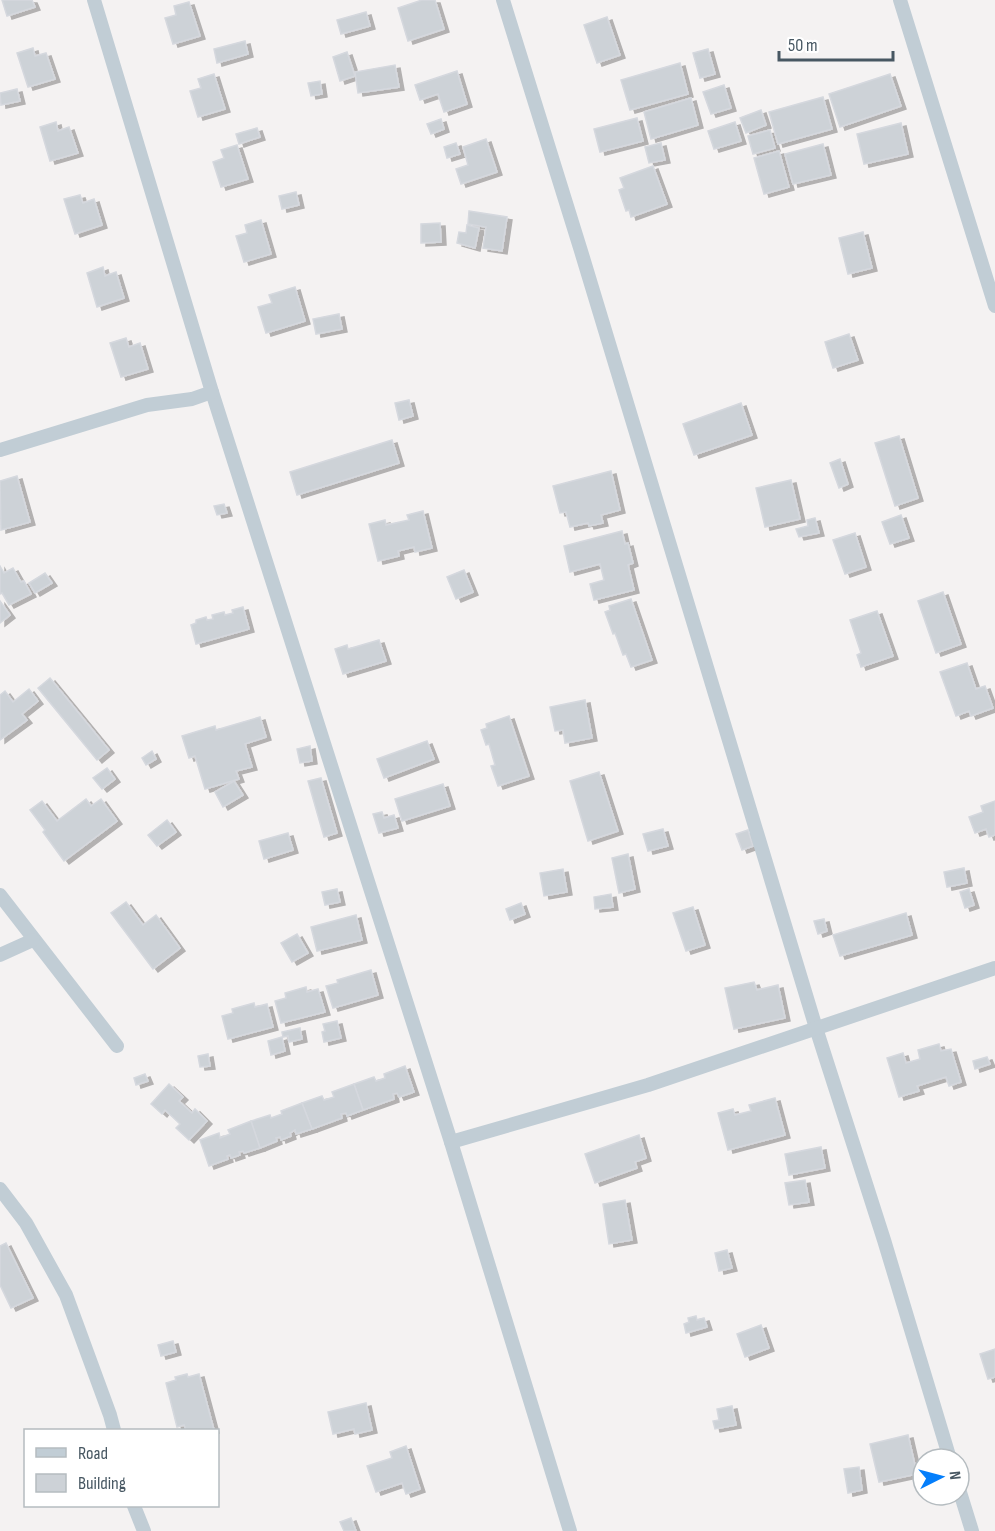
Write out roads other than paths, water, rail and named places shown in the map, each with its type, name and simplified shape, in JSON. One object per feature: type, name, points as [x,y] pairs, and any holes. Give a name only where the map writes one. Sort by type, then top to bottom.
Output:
[{"type":"street","points":[[94,0],[212,392],[451,1142],[570,1531]]},
{"type":"street","points":[[503,0],[816,1028],[884,1240],[946,1447]]},
{"type":"street","points":[[900,0],[995,306]]},
{"type":"street","points":[[0,450],[147,405],[192,399],[212,392]]},
{"type":"street","points":[[0,896],[117,1046]]},
{"type":"street","points":[[0,955],[33,940]]},
{"type":"street","points":[[451,1142],[648,1085],[995,968]]},
{"type":"street","points":[[0,1189],[26,1223],[66,1295],[114,1429]]},
{"type":"street","points":[[134,1507],[144,1531]]},
{"type":"street","points":[[965,1507],[972,1531]]}]
